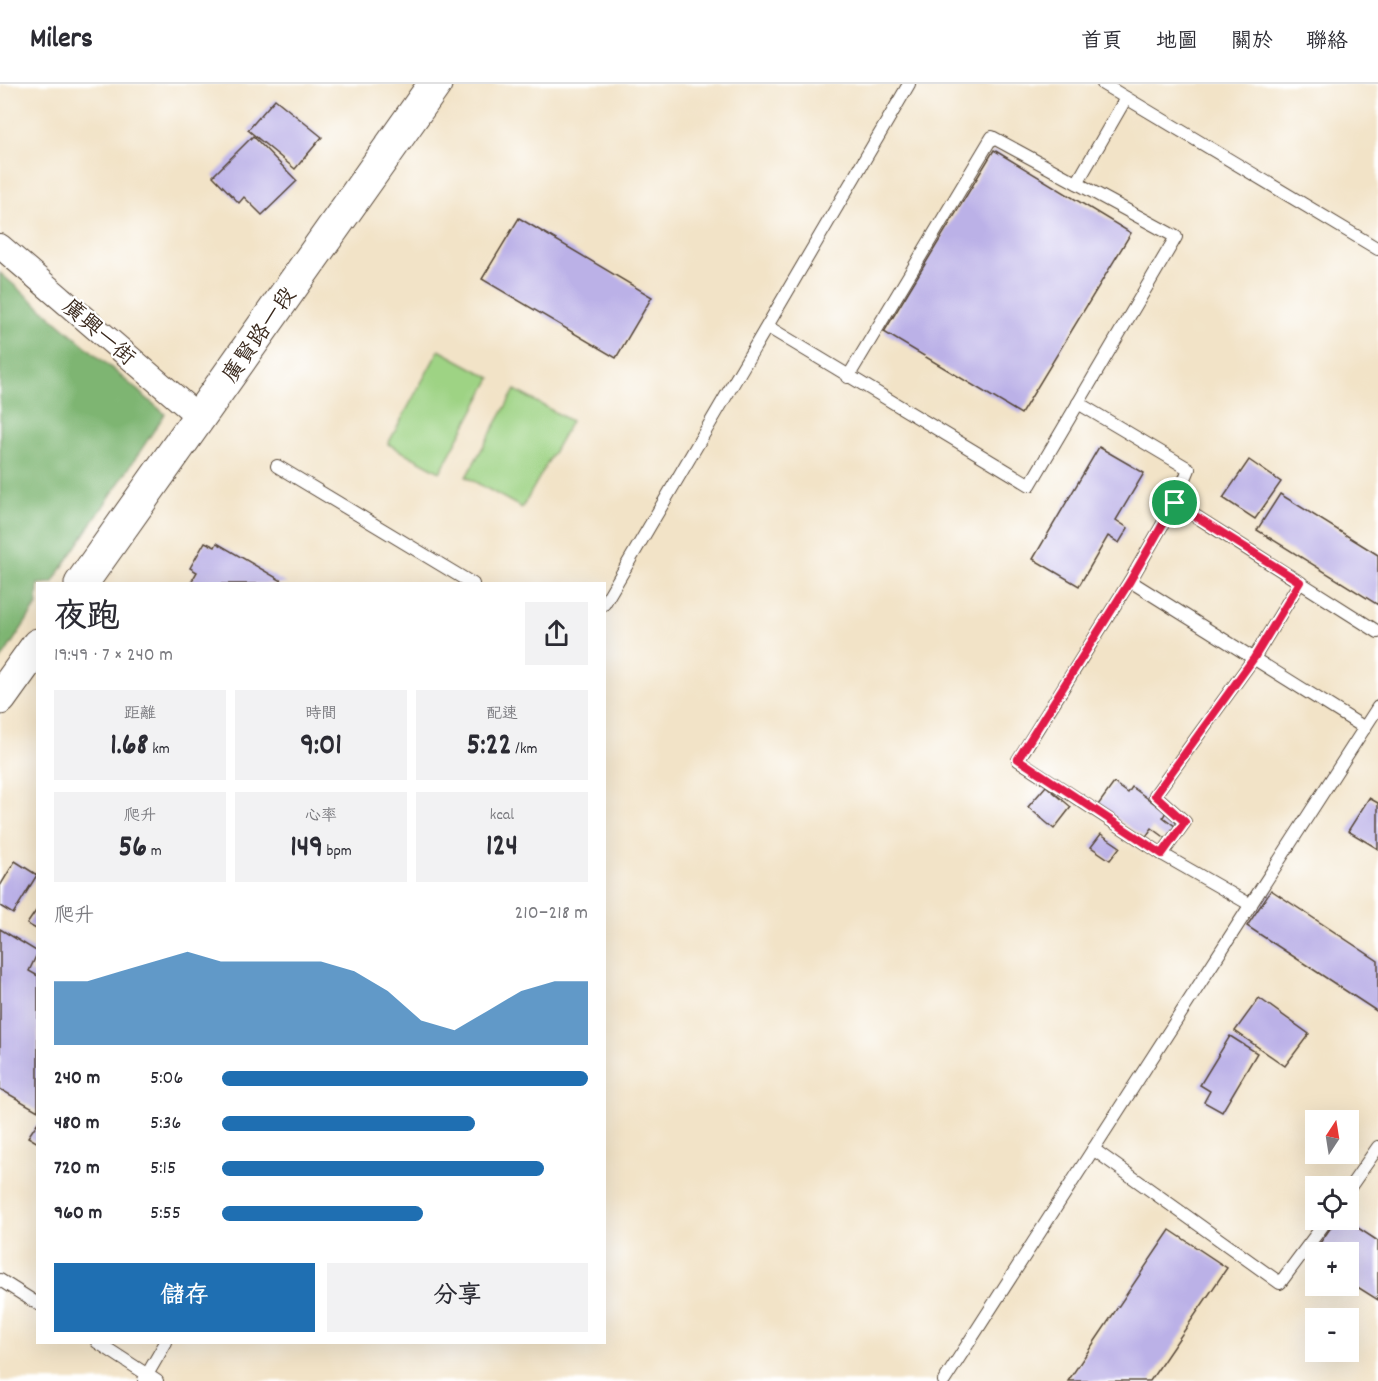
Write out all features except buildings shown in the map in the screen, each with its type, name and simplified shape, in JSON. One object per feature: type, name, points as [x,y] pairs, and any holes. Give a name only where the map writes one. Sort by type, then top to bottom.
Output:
[{"type":"street","name":"廣賢路一段","points":[[82,582],[435,84]]},
{"type":"street","name":"廣興一街","points":[[0,246],[200,417]]},
{"type":"street","points":[[0,698],[36,648]]},
{"type":"lane","points":[[606,601],[909,84]]},
{"type":"lane","points":[[1103,84],[1378,249]]},
{"type":"lane","points":[[1077,183],[1126,98]]},
{"type":"lane","points":[[768,327],[848,377],[1030,485],[1176,237],[992,137],[848,377]]},
{"type":"lane","points":[[1078,403],[1189,469],[1175,503],[1130,581],[1018,759],[1162,854],[1251,905]]},
{"type":"lane","points":[[277,466],[470,582]]},
{"type":"lane","points":[[1175,503],[1378,632]]},
{"type":"lane","points":[[1130,581],[1365,728]]},
{"type":"lane","points":[[1162,854],[1185,822],[1155,795],[1254,658],[1300,582]]},
{"type":"lane","points":[[944,1381],[1378,707]]},
{"type":"lane","points":[[1358,1176],[1378,1147]]},
{"type":"lane","points":[[1094,1149],[1280,1283],[1320,1230]]},
{"type":"lane","points":[[0,1280],[36,1303]]},
{"type":"lane","points":[[100,1344],[149,1379],[165,1344]]},
{"type":"green space","points":[[0,273],[165,414],[53,582],[36,582],[36,607],[0,661]]},
{"type":"green space","points":[[439,350],[491,378],[440,472],[388,444]]},
{"type":"green space","points":[[515,390],[571,421],[522,508],[466,477]]},
{"type":"route","points":[[1175,503],[1300,582],[1254,658],[1155,795],[1185,822],[1162,854],[1018,759],[1130,581],[1175,503]]}]
